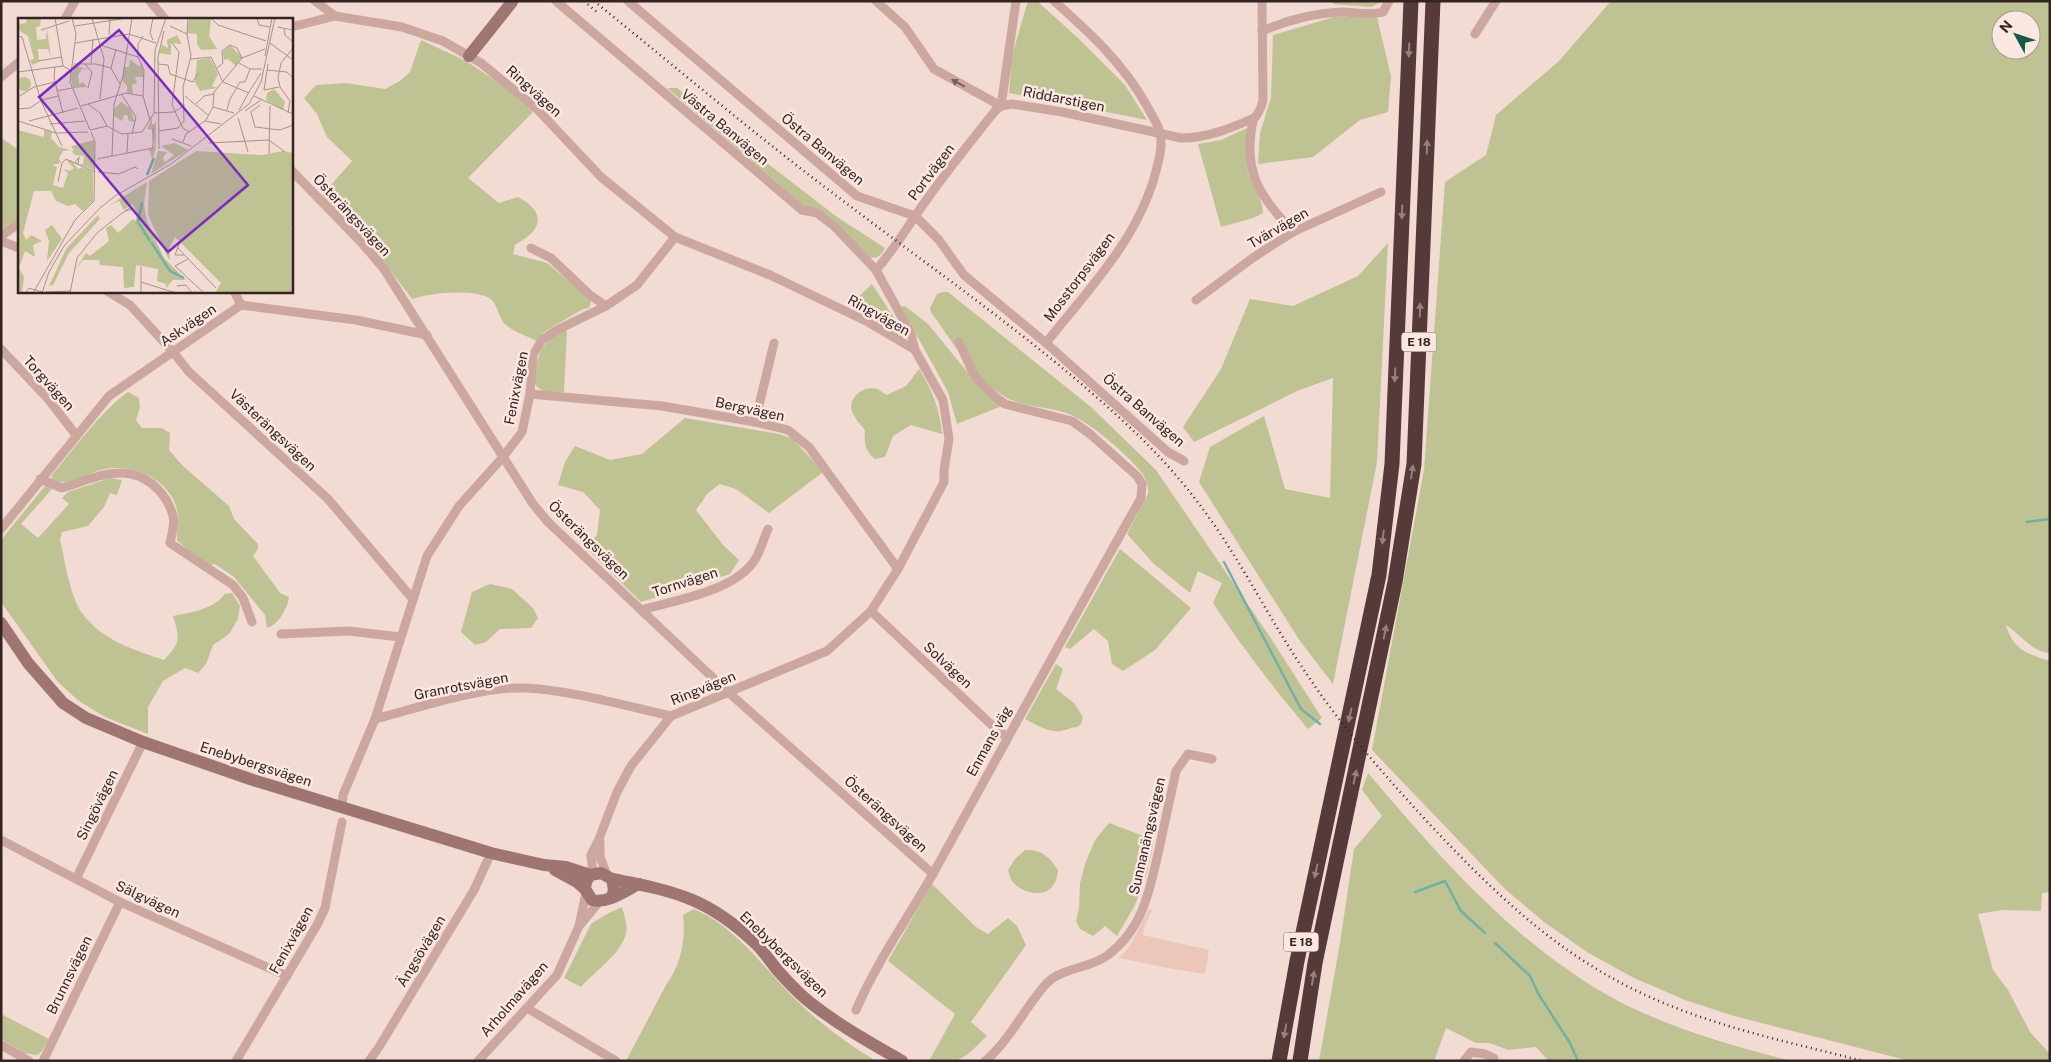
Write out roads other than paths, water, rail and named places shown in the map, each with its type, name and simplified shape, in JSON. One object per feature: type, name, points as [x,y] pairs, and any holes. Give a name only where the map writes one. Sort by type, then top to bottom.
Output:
[{"type":"highway","name":"E 18","points":[[1279,1061],[1297,961],[1379,575],[1392,464],[1411,1]]},
{"type":"highway","name":"E 18","points":[[1300,1061],[1315,963],[1395,582],[1414,464],[1433,1]]},
{"type":"main road","points":[[469,56],[512,2]]},
{"type":"main road","name":"Enebybergsvägen","points":[[1,622],[28,663],[64,703],[86,718],[143,742],[254,780],[491,853],[544,865],[566,867],[591,874]]},
{"type":"main road","name":"Enebybergsvägen","points":[[544,865],[566,875],[585,891]]},
{"type":"main road","points":[[612,897],[614,890],[610,877],[601,873],[591,874],[586,882],[585,891],[592,900],[599,902],[612,897],[639,884]]},
{"type":"main road","name":"Enebybergsvägen","points":[[610,877],[668,890],[694,899],[718,912],[756,944],[780,973],[811,1003],[852,1032],[902,1061]]},
{"type":"street","points":[[66,18],[75,1]]},
{"type":"street","points":[[150,1],[164,18]]},
{"type":"street","points":[[314,1],[335,16]]},
{"type":"street","name":"Västra Banvägen","points":[[556,1],[802,210],[817,214],[834,226],[876,270]]},
{"type":"street","name":"Östra Banvägen","points":[[628,1],[857,196],[915,216],[939,240],[964,275],[1046,343],[1168,452],[1184,461]]},
{"type":"street","name":"Riddarstigen","points":[[876,1],[905,27],[934,69],[1001,106],[1012,104],[1035,107],[1160,132],[1181,138],[1199,138],[1254,118]]},
{"type":"street","points":[[1001,106],[1016,1]]},
{"type":"street","name":"Mosstorpsvägen","points":[[1046,343],[1115,257],[1146,200],[1155,177],[1161,149],[1160,132],[1127,73],[1108,51],[1054,1]]},
{"type":"street","points":[[1262,1],[1263,100],[1259,113],[1254,118],[1250,154],[1252,173],[1260,192],[1293,232]]},
{"type":"street","points":[[1262,31],[1284,22],[1313,14],[1342,12],[1376,14],[1383,12],[1388,1]]},
{"type":"street","points":[[1475,34],[1496,1]]},
{"type":"street","name":"Ringvägen","points":[[292,27],[335,16],[402,27],[443,41],[481,63],[537,109],[601,177],[674,237],[770,275],[866,321],[915,350],[943,400],[949,440],[944,482],[898,569],[871,612],[827,651],[671,716],[631,766],[617,792],[600,839],[591,855],[591,874]]},
{"type":"street","points":[[1,77],[18,63]]},
{"type":"street","name":"Portvägen","points":[[876,270],[886,259],[915,216],[965,149],[1001,106]]},
{"type":"street","name":"Österängsvägen","points":[[292,171],[361,242],[384,269],[533,504],[548,522],[729,693],[933,874]]},
{"type":"street","name":"Tvärvägen","points":[[1196,300],[1254,257],[1293,232],[1381,192]]},
{"type":"street","points":[[1,236],[18,224]]},
{"type":"street","name":"Fenixvägen","points":[[342,806],[343,795],[375,719],[412,598],[427,556],[459,506],[503,457],[522,432],[530,394],[533,354],[542,340],[557,330],[606,306],[637,285],[674,237]]},
{"type":"street","points":[[1,241],[18,248]]},
{"type":"street","points":[[531,248],[551,258],[606,306]]},
{"type":"street","points":[[876,270],[911,334],[915,350]]},
{"type":"street","name":"Västerängsvägen","points":[[108,292],[130,305],[189,372],[328,499],[412,598]]},
{"type":"street","points":[[234,292],[241,305],[356,320],[427,335]]},
{"type":"street","name":"Askvägen","points":[[1,529],[109,396],[241,305]]},
{"type":"street","name":"Enmans väg","points":[[856,1010],[868,983],[933,874],[1007,737],[1141,498],[1142,484],[1137,476],[1090,434],[1072,421],[1005,404],[994,396],[972,371],[959,342]]},
{"type":"street","points":[[755,422],[774,343]]},
{"type":"street","name":"Torgvägen","points":[[1,349],[48,399],[76,435]]},
{"type":"street","name":"Bergvägen","points":[[530,394],[662,406],[755,422],[788,430],[809,447],[898,569]]},
{"type":"street","points":[[40,479],[62,488],[107,474],[130,473],[150,482],[166,498],[174,517],[170,543],[232,585],[243,598],[252,622]]},
{"type":"street","name":"Tornvägen","points":[[641,610],[718,588],[739,576],[756,559],[768,529]]},
{"type":"street","name":"Solvägen","points":[[871,612],[997,730],[1007,737]]},
{"type":"street","points":[[281,634],[349,631],[400,637]]},
{"type":"street","name":"Granrotsvägen","points":[[375,719],[461,697],[524,688],[558,692],[671,716]]},
{"type":"street","name":"Singövägen","points":[[76,879],[143,742]]},
{"type":"street","name":"Sunnanängsvägen","points":[[986,1060],[1048,982],[1062,974],[1095,963],[1125,941],[1137,921],[1149,894],[1176,770],[1188,754],[1212,759]]},
{"type":"street","name":"Fenixvägen","points":[[236,1061],[317,925],[324,908],[342,822]]},
{"type":"street","name":"Ringvägen","points":[[600,839],[600,857],[610,877]]},
{"type":"street","name":"Sälgvägen","points":[[1,840],[120,902],[287,976]]},
{"type":"street","name":"Ängsövägen","points":[[369,1061],[474,890],[491,853]]},
{"type":"street","name":"Arholmavägen","points":[[478,1061],[557,975],[579,926],[585,891]]},
{"type":"street","name":"Brunnsvägen","points":[[43,1061],[120,902]]},
{"type":"street","name":"Arholmavägen","points":[[579,926],[599,902]]},
{"type":"street","points":[[527,1008],[616,1061]]},
{"type":"street","points":[[1,1045],[29,1061]]},
{"type":"street","points":[[1464,1061],[1471,1052],[1485,1054],[1494,1058],[1494,1061]]},
{"type":"waterway","points":[[2027,522],[2050,519]]},
{"type":"waterway","points":[[1224,562],[1301,709],[1320,724]]},
{"type":"waterway","points":[[1415,892],[1445,881],[1461,911],[1485,933]]},
{"type":"waterway","points":[[1495,943],[1530,976],[1539,995],[1570,1043],[1578,1061]]},
{"type":"railway","points":[[584,1],[598,13]]},
{"type":"railway","points":[[594,1],[782,154],[1036,347],[1109,408],[1144,441],[1184,484],[1218,531],[1291,651],[1345,727],[1447,843],[1527,919],[1586,962],[1618,981],[1677,1009],[1783,1041],[1863,1061]]}]
